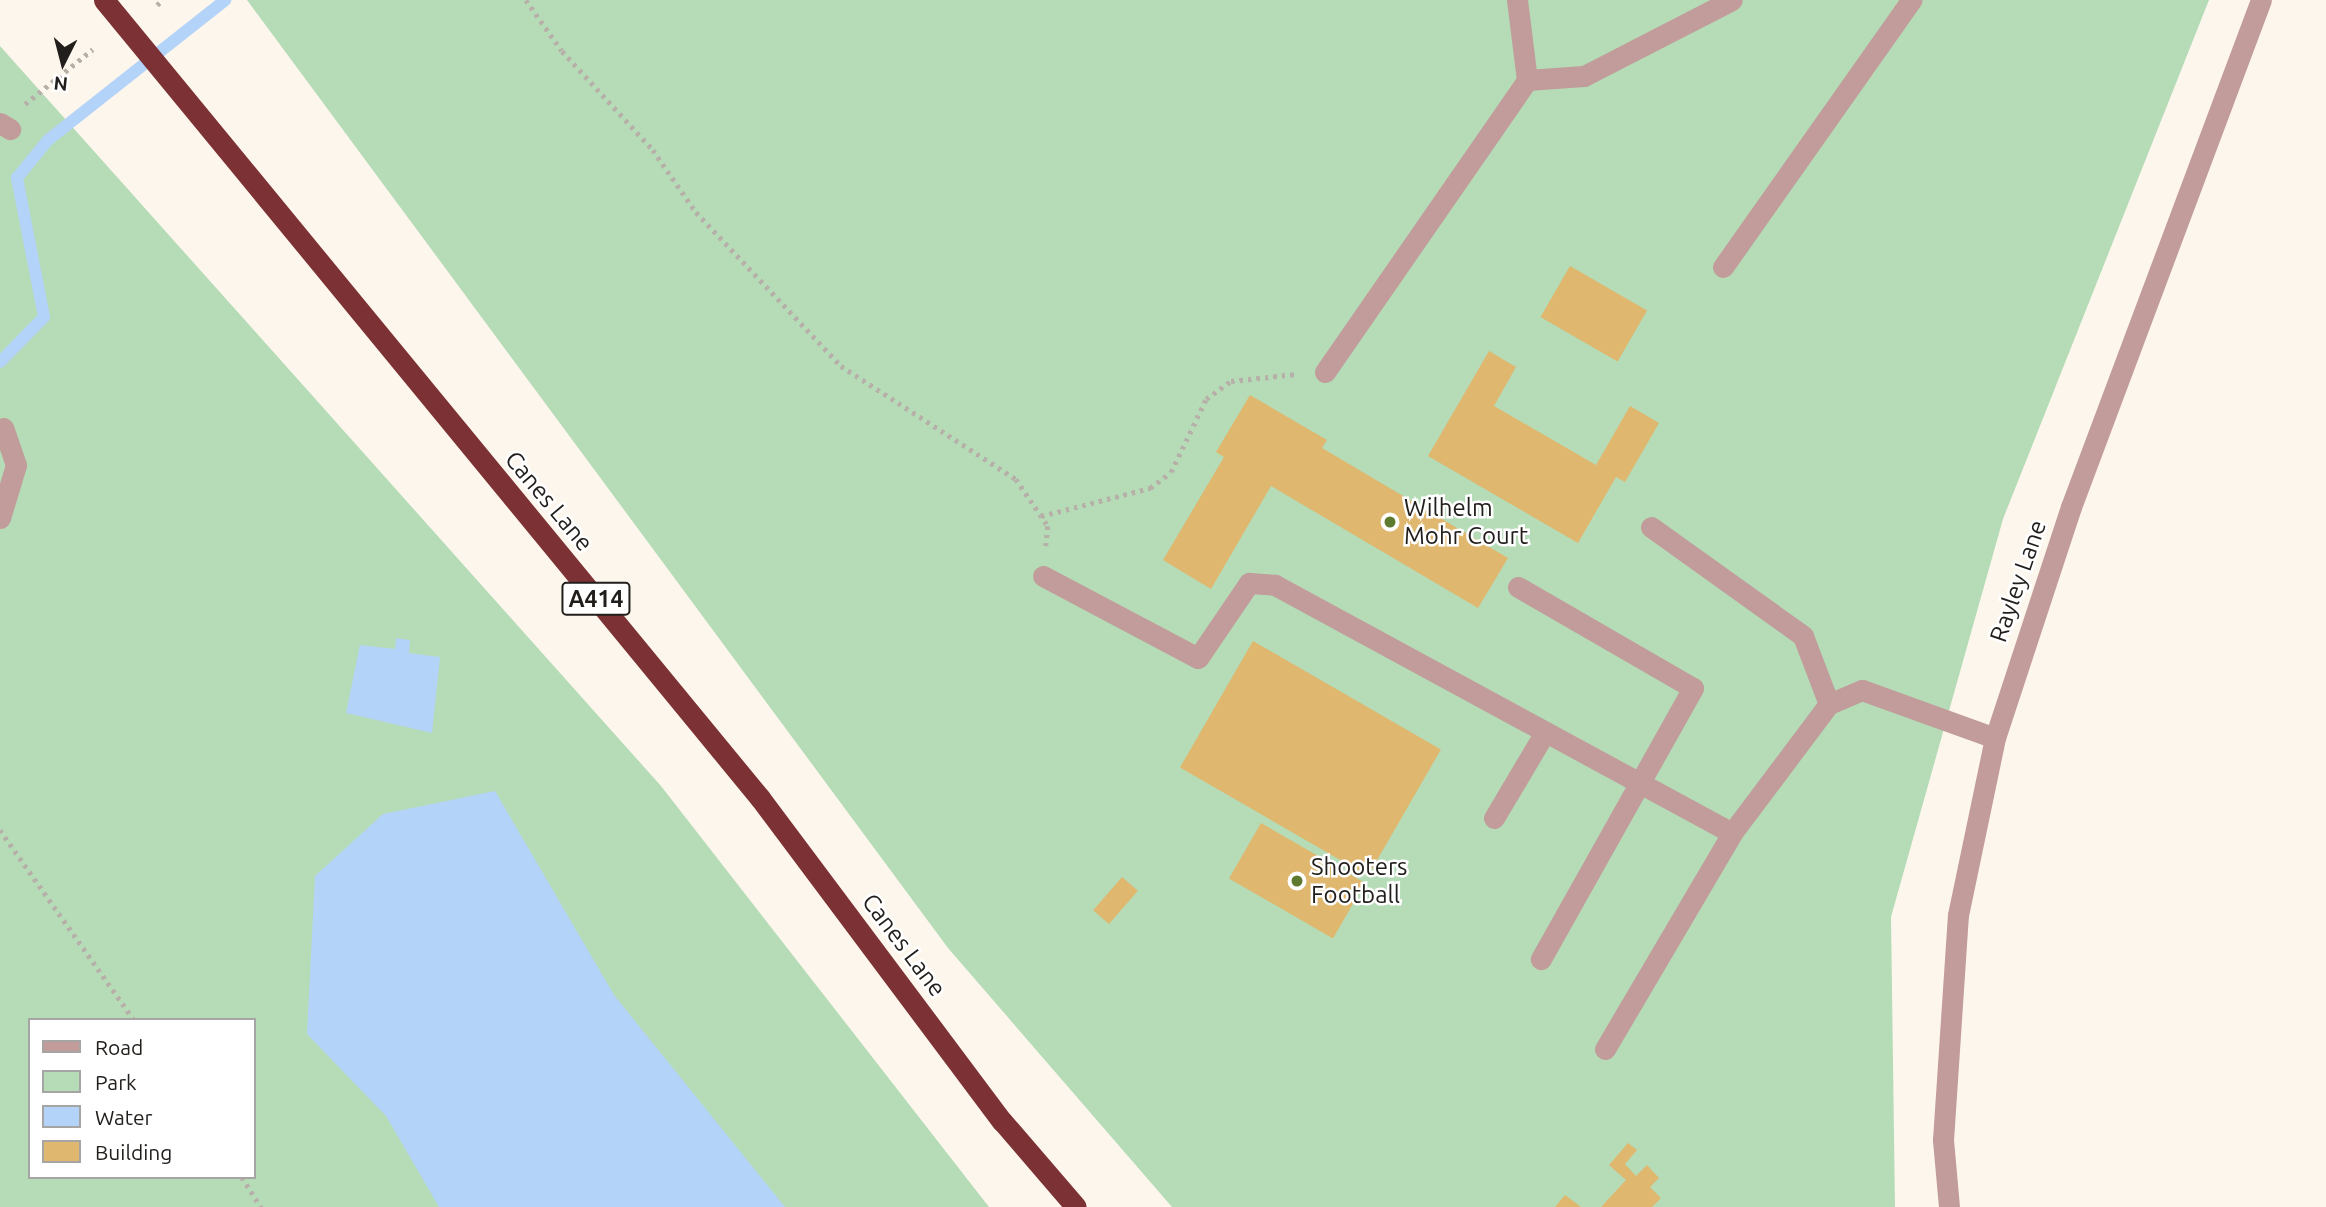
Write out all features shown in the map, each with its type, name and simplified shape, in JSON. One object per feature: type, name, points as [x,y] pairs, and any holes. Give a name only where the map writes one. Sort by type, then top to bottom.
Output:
[{"type":"highway","name":"Canes Lane","points":[[104,0],[760,797],[1002,1121],[1076,1207]]},
{"type":"street","points":[[1325,372],[1527,80],[1517,0]]},
{"type":"street","points":[[1527,80],[1584,76],[1732,0]]},
{"type":"street","points":[[1723,267],[1911,0]]},
{"type":"street","name":"Rayley Lane","points":[[1949,1207],[1943,1140],[1958,915],[1995,738],[2071,507],[2262,0]]},
{"type":"street","points":[[0,518],[16,464],[3,428]]},
{"type":"street","points":[[1651,527],[1803,636],[1829,704]]},
{"type":"street","points":[[1043,576],[1198,658],[1249,583],[1275,585],[1732,833]]},
{"type":"street","points":[[1518,587],[1693,688],[1541,959]]},
{"type":"street","points":[[1605,1049],[1732,833],[1829,704],[1862,690],[1995,738]]},
{"type":"street","points":[[1494,818],[1545,732]]},
{"type":"path","points":[[157,5],[162,0]]},
{"type":"path","points":[[526,0],[562,51],[653,150],[696,212],[841,366],[1016,479],[1048,526],[1043,576]]},
{"type":"path","points":[[5,126],[26,102],[93,49]]},
{"type":"path","points":[[1041,516],[1150,488],[1171,472],[1206,399],[1231,381],[1325,372]]},
{"type":"path","points":[[0,830],[133,1018]]},
{"type":"path","points":[[243,1179],[261,1207]]},
{"type":"green space","points":[[247,0],[2209,0],[2003,519],[1891,917],[1895,1207],[1172,1207],[948,948]]},
{"type":"green space","points":[[0,46],[661,786],[989,1207],[0,1207]]},
{"type":"water","points":[[396,638],[410,640],[409,653],[440,657],[432,733],[346,713],[360,645],[395,649]]},
{"type":"water","points":[[495,791],[614,995],[785,1207],[439,1207],[386,1116],[307,1034],[315,876],[383,814]]},
{"type":"building","points":[[1570,266],[1647,310],[1618,362],[1540,317]]},
{"type":"building","points":[[1489,351],[1516,367],[1494,406],[1596,465],[1630,406],[1659,423],[1625,482],[1616,477],[1578,543],[1428,456]]},
{"type":"building","name":"Wilhelm Mohr Court","points":[[1250,395],[1327,440],[1322,448],[1508,558],[1478,608],[1271,486],[1211,589],[1163,560],[1224,457],[1216,452]]},
{"type":"building","points":[[1253,641],[1441,749],[1368,876],[1180,767]]},
{"type":"building","name":"Shooters Football","points":[[1261,823],[1365,883],[1333,938],[1229,878]]},
{"type":"building","points":[[1122,877],[1138,891],[1109,924],[1093,910]]},
{"type":"building","points":[[1628,1143],[1637,1150],[1625,1164],[1636,1176],[1647,1165],[1659,1178],[1650,1187],[1661,1198],[1652,1207],[1601,1207],[1626,1180],[1609,1165]]},
{"type":"building","points":[[1565,1195],[1581,1207],[1555,1207]]},
{"type":"waterway","points":[[0,362],[44,317],[17,178],[48,140],[225,0]]},
{"type":"place","name":"Wilhelm Mohr Court","points":[[1390,522]]},
{"type":"place","name":"Shooters Football","points":[[1297,881]]}]
